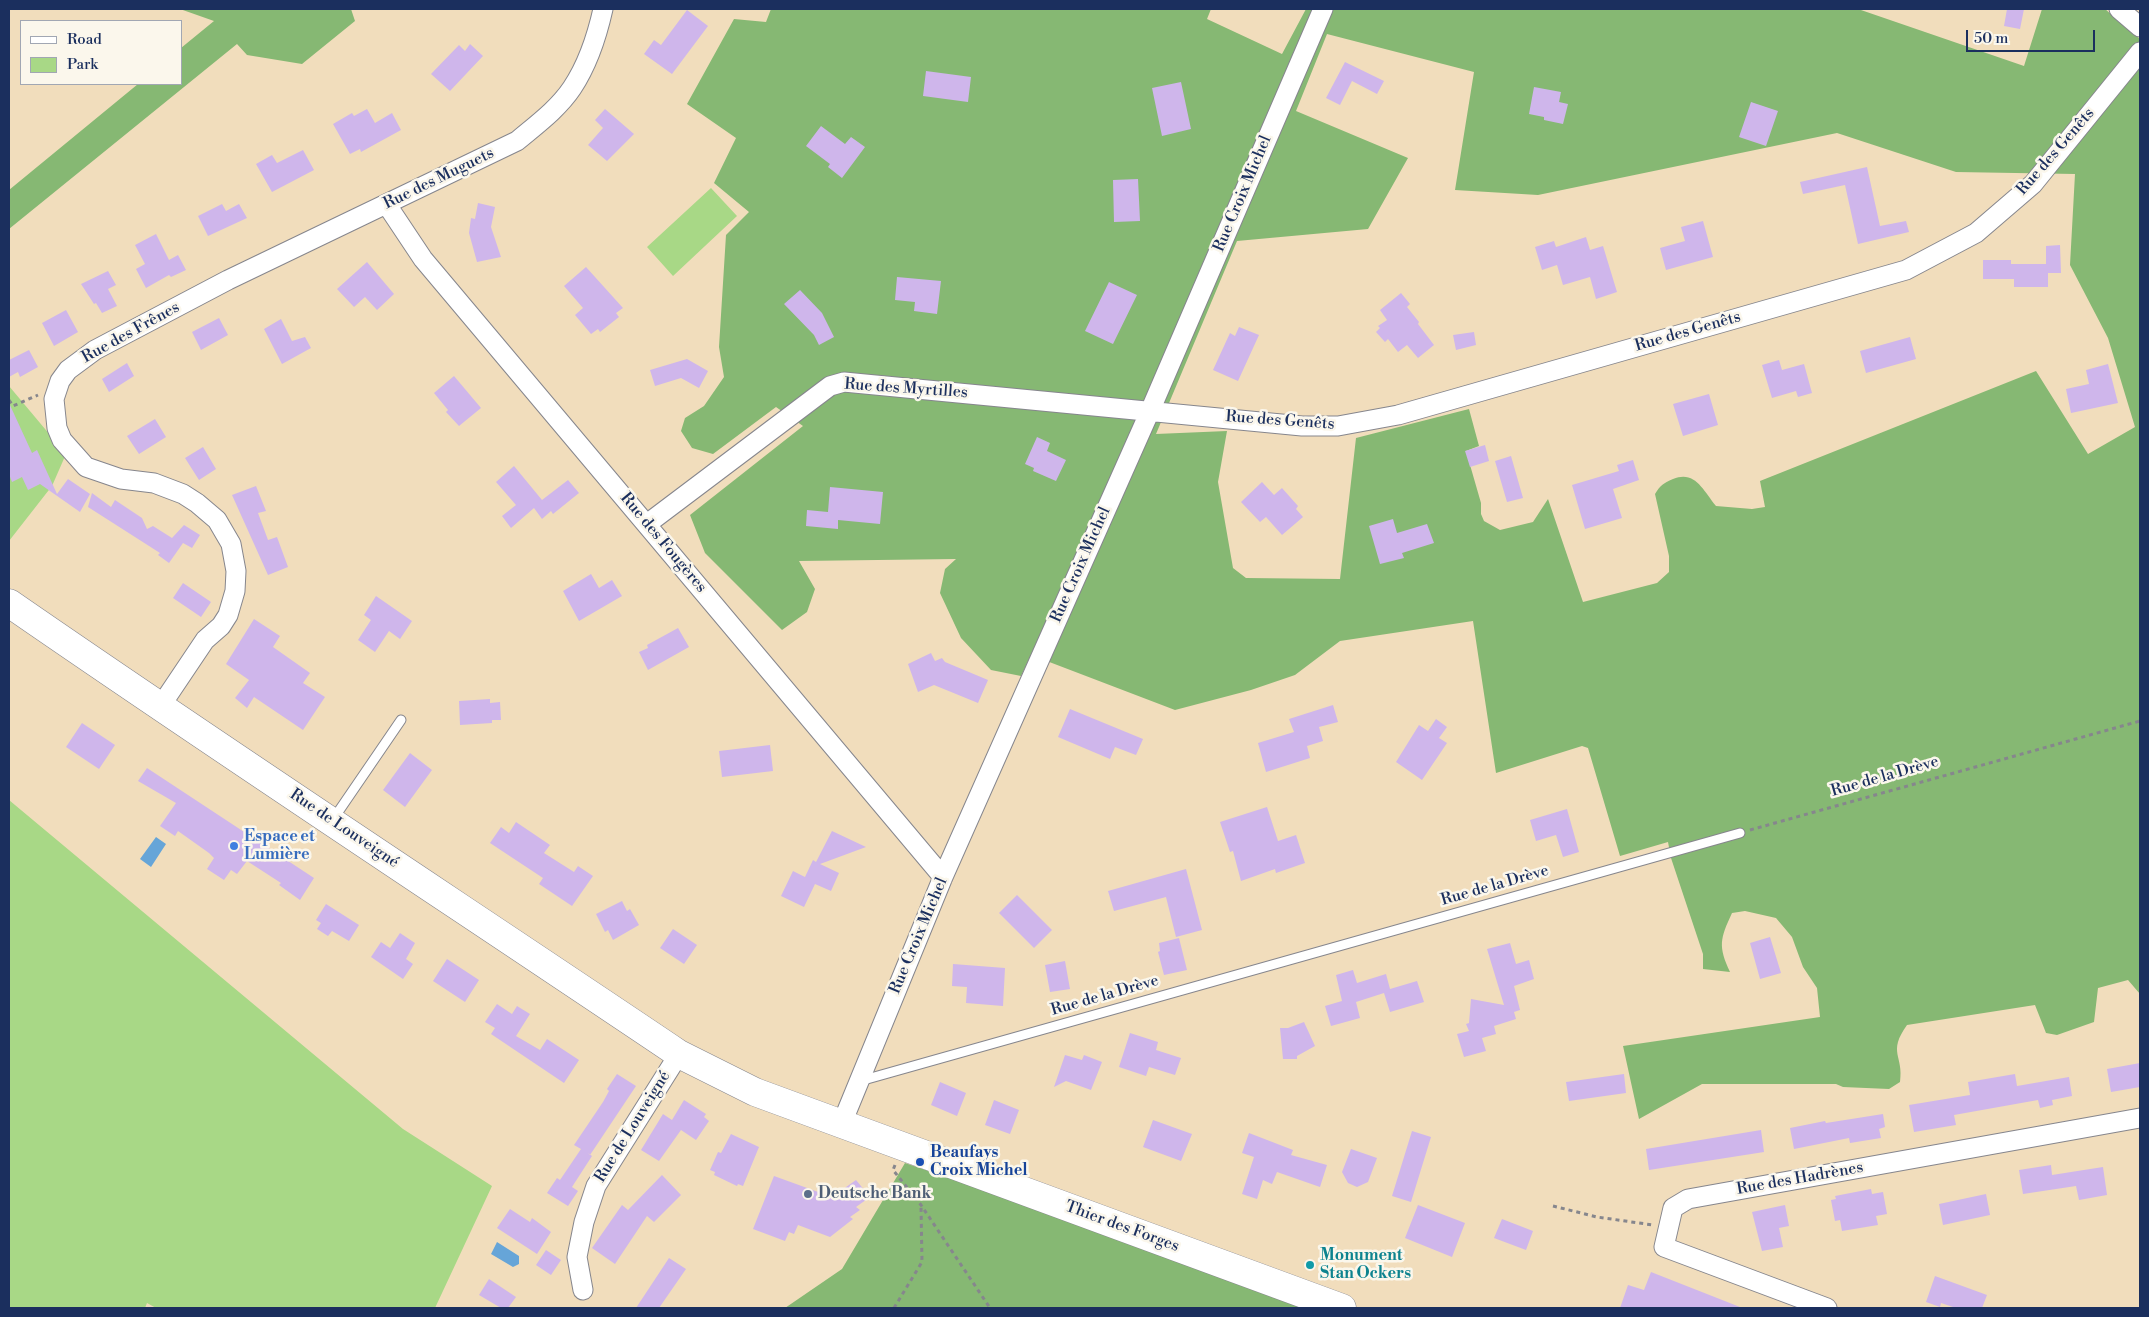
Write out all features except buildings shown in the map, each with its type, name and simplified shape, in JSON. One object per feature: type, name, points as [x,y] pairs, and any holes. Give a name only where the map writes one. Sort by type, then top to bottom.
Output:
[{"type":"main road","name":"Rue de Louveigné","points":[[9,603],[160,707],[679,1054],[755,1092],[842,1123],[901,1152]]},
{"type":"main road","name":"Thier des Forges","points":[[901,1152],[1342,1308]]},
{"type":"street","name":"Rue des Muguets","points":[[214,288],[517,141],[543,120],[572,88],[596,38],[603,9]]},
{"type":"street","name":"Rue Croix Michel","points":[[842,1123],[943,877],[1150,410],[1323,9]]},
{"type":"street","points":[[2119,9],[2140,27]]},
{"type":"street","name":"Rue des Genêts","points":[[1150,410],[1302,426],[1338,426],[1398,415],[1906,270],[1976,233],[2033,184],[2140,52]]},
{"type":"street","name":"Rue des Fougères","points":[[387,205],[423,259],[943,877]]},
{"type":"street","name":"Rue des Frênes","points":[[160,707],[205,640],[221,626],[228,614],[235,591],[236,578],[231,544],[217,520],[197,502],[183,494],[154,483],[121,479],[86,467],[62,440],[56,428],[54,414],[55,392],[68,370],[95,350],[214,288]]},
{"type":"street","name":"Rue des Myrtilles","points":[[647,524],[830,386],[844,382],[1150,410]]},
{"type":"street","name":"Rue de Louveigné","points":[[583,1290],[578,1257],[584,1222],[596,1186],[679,1054]]},
{"type":"street","name":"Rue des Hadrènes","points":[[1827,1308],[1664,1247],[1672,1208],[1688,1199],[2140,1118]]},
{"type":"lane","points":[[332,821],[402,720]]},
{"type":"lane","name":"Rue de la Drève","points":[[858,1082],[1740,833]]},
{"type":"path","points":[[9,400],[13,406],[44,393],[55,392]]},
{"type":"path","name":"Rue de la Drève","points":[[1740,833],[2140,721]]},
{"type":"path","points":[[901,1152],[893,1170],[922,1205],[990,1308]]},
{"type":"path","points":[[894,1308],[922,1262],[922,1205]]},
{"type":"path","points":[[1553,1206],[1596,1217],[1668,1228]]},
{"type":"green space","points":[[180,9],[351,9],[355,21],[302,64],[247,55],[237,44],[9,229],[9,190],[137,85],[182,85],[182,47],[214,21]]},
{"type":"green space","points":[[771,9],[1211,9],[1207,19],[1282,54],[1306,9],[1858,9],[2024,66],[2042,9],[2105,9],[2140,39],[2140,994],[2128,980],[2098,988],[2094,1022],[2057,1035],[2046,1033],[2035,1005],[1907,1025],[1901,1034],[1897,1048],[1901,1073],[1900,1082],[1889,1089],[1843,1087],[1836,1084],[1702,1084],[1639,1119],[1623,1046],[1820,1017],[1817,988],[1803,967],[1792,937],[1776,918],[1745,911],[1732,913],[1723,936],[1722,949],[1730,972],[1703,969],[1703,954],[1671,858],[1668,842],[1620,856],[1588,748],[1582,746],[1496,773],[1473,621],[1340,641],[1295,675],[1251,690],[1175,710],[1031,655],[1021,676],[991,670],[961,638],[940,593],[945,569],[956,559],[799,561],[815,589],[807,612],[782,630],[705,553],[690,515],[803,426],[776,407],[713,454],[692,448],[681,431],[685,418],[704,406],[724,377],[719,347],[726,235],[749,212],[714,183],[736,138],[687,104],[734,19],[766,22]],"holes":[[[1327,34],[1474,72],[1455,190],[1538,195],[1837,133],[1956,172],[2075,174],[2070,265],[2108,338],[2135,427],[2088,454],[2036,371],[1760,481],[1765,507],[1752,509],[1716,506],[1693,479],[1687,477],[1673,479],[1662,485],[1655,494],[1669,556],[1669,572],[1657,583],[1583,602],[1548,499],[1533,522],[1500,530],[1484,521],[1481,514],[1481,503],[1466,451],[1479,446],[1469,409],[1356,438],[1340,579],[1246,578],[1233,568],[1218,482],[1227,431],[1156,434],[1237,241],[1368,229],[1408,158],[1296,111]]]},
{"type":"green space","points":[[711,188],[737,216],[673,276],[647,247]]},
{"type":"green space","points":[[9,386],[66,454],[52,486],[9,541]]},
{"type":"green space","points":[[9,800],[403,1129],[492,1186],[435,1308],[156,1308],[147,1303],[145,1308],[9,1308]]},
{"type":"green space","points":[[905,1163],[1095,1227],[1310,1308],[785,1308],[842,1269]]},
{"type":"water","points":[[156,837],[166,844],[151,867],[140,859]]},
{"type":"water","points":[[497,1242],[519,1256],[519,1264],[513,1267],[491,1254]]},
{"type":"place","name":"Espace et Lumière","points":[[234,846]]},
{"type":"place","name":"Beaufays Croix Michel","points":[[920,1162]]},
{"type":"place","name":"Deutsche Bank","points":[[808,1194]]},
{"type":"place","name":"Monument Stan Ockers","points":[[1310,1265]]}]
